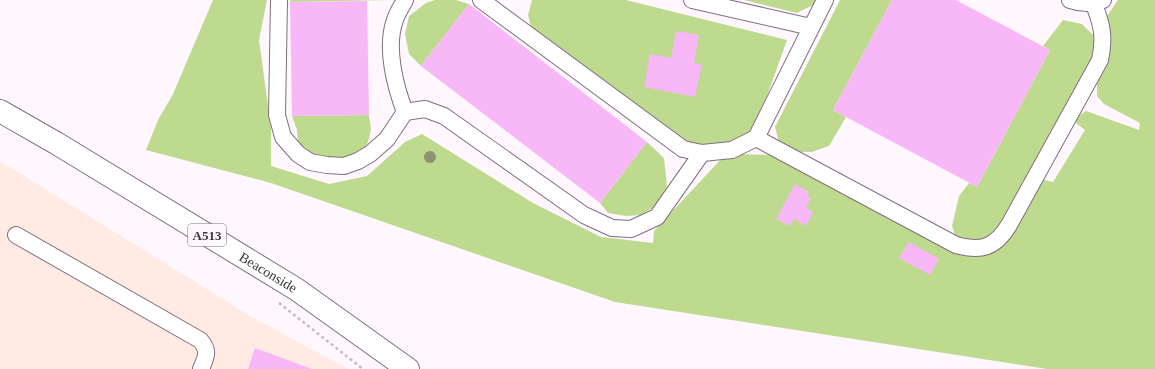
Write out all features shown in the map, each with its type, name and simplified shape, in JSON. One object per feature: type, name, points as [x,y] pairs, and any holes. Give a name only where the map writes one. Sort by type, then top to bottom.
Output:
[{"type":"highway","name":"Beaconside","points":[[0,111],[56,143],[296,289],[394,361],[408,369]]},
{"type":"lane","points":[[279,0],[277,114],[283,137],[298,154],[310,162],[327,166],[344,166],[358,161],[370,154],[387,139],[405,112],[426,108],[444,116],[584,215],[612,228],[631,229],[656,217],[702,153]]},
{"type":"lane","points":[[405,0],[395,20],[392,41],[392,66],[397,91],[405,112]]},
{"type":"lane","points":[[483,0],[683,149],[702,153],[732,150],[756,138],[825,0]]},
{"type":"lane","points":[[692,0],[811,27]]},
{"type":"lane","points":[[756,138],[956,244],[968,248],[981,247],[995,243],[1002,237],[1010,225],[1100,60],[1103,32],[1098,1],[1077,3],[1070,0]]},
{"type":"lane","points":[[16,235],[200,340],[205,346],[207,356],[202,369]]},
{"type":"shaded area","points":[[0,161],[252,317],[348,369],[0,369]]},
{"type":"green space","points":[[213,0],[267,0],[259,40],[271,128],[271,166],[329,184],[367,176],[405,142],[422,134],[533,203],[601,237],[653,243],[654,231],[722,158],[739,154],[774,155],[949,249],[992,252],[1002,247],[1040,179],[1053,182],[1085,130],[1076,123],[1075,118],[1086,111],[1139,130],[1140,123],[1104,104],[1097,96],[1097,76],[1102,75],[1111,37],[1105,19],[1118,0],[1155,0],[1155,369],[1047,369],[615,302],[271,183],[146,150],[158,120],[173,94]]},
{"type":"green space","points":[[291,0],[390,0],[290,2]]},
{"type":"green space","points":[[435,0],[456,0],[469,4],[421,66],[409,54],[405,34],[409,16],[426,3]]},
{"type":"green space","points":[[532,0],[626,0],[787,40],[756,127],[730,146],[702,149],[672,137],[531,27],[528,15]]},
{"type":"green space","points":[[744,0],[819,0],[817,3],[797,13]]},
{"type":"green space","points":[[840,0],[892,0],[833,110],[846,117],[829,146],[812,152],[789,152],[779,142],[775,127]]},
{"type":"green space","points":[[1063,20],[1082,24],[1096,38],[1094,63],[1006,225],[990,240],[967,244],[956,238],[952,226],[959,196],[969,183],[977,187],[1050,50],[1043,46]]},
{"type":"green space","points":[[369,115],[371,129],[368,142],[359,156],[345,162],[312,156],[298,143],[297,130],[292,116]]},
{"type":"green space","points":[[647,142],[664,158],[667,186],[661,199],[653,208],[640,215],[626,216],[608,213],[600,203]]},
{"type":"building","points":[[892,0],[956,0],[1050,50],[977,187],[833,110]]},
{"type":"building","points":[[367,1],[369,115],[292,116],[290,2]]},
{"type":"building","points":[[469,4],[647,142],[600,203],[421,66]]},
{"type":"building","points":[[676,31],[699,35],[694,63],[702,64],[695,97],[644,87],[650,54],[671,58]]},
{"type":"building","points":[[795,184],[809,192],[807,196],[811,198],[806,208],[813,212],[806,226],[794,219],[790,226],[776,219]]},
{"type":"building","points":[[909,242],[939,259],[930,275],[899,258]]},
{"type":"building","points":[[255,348],[312,369],[248,369]]}]
